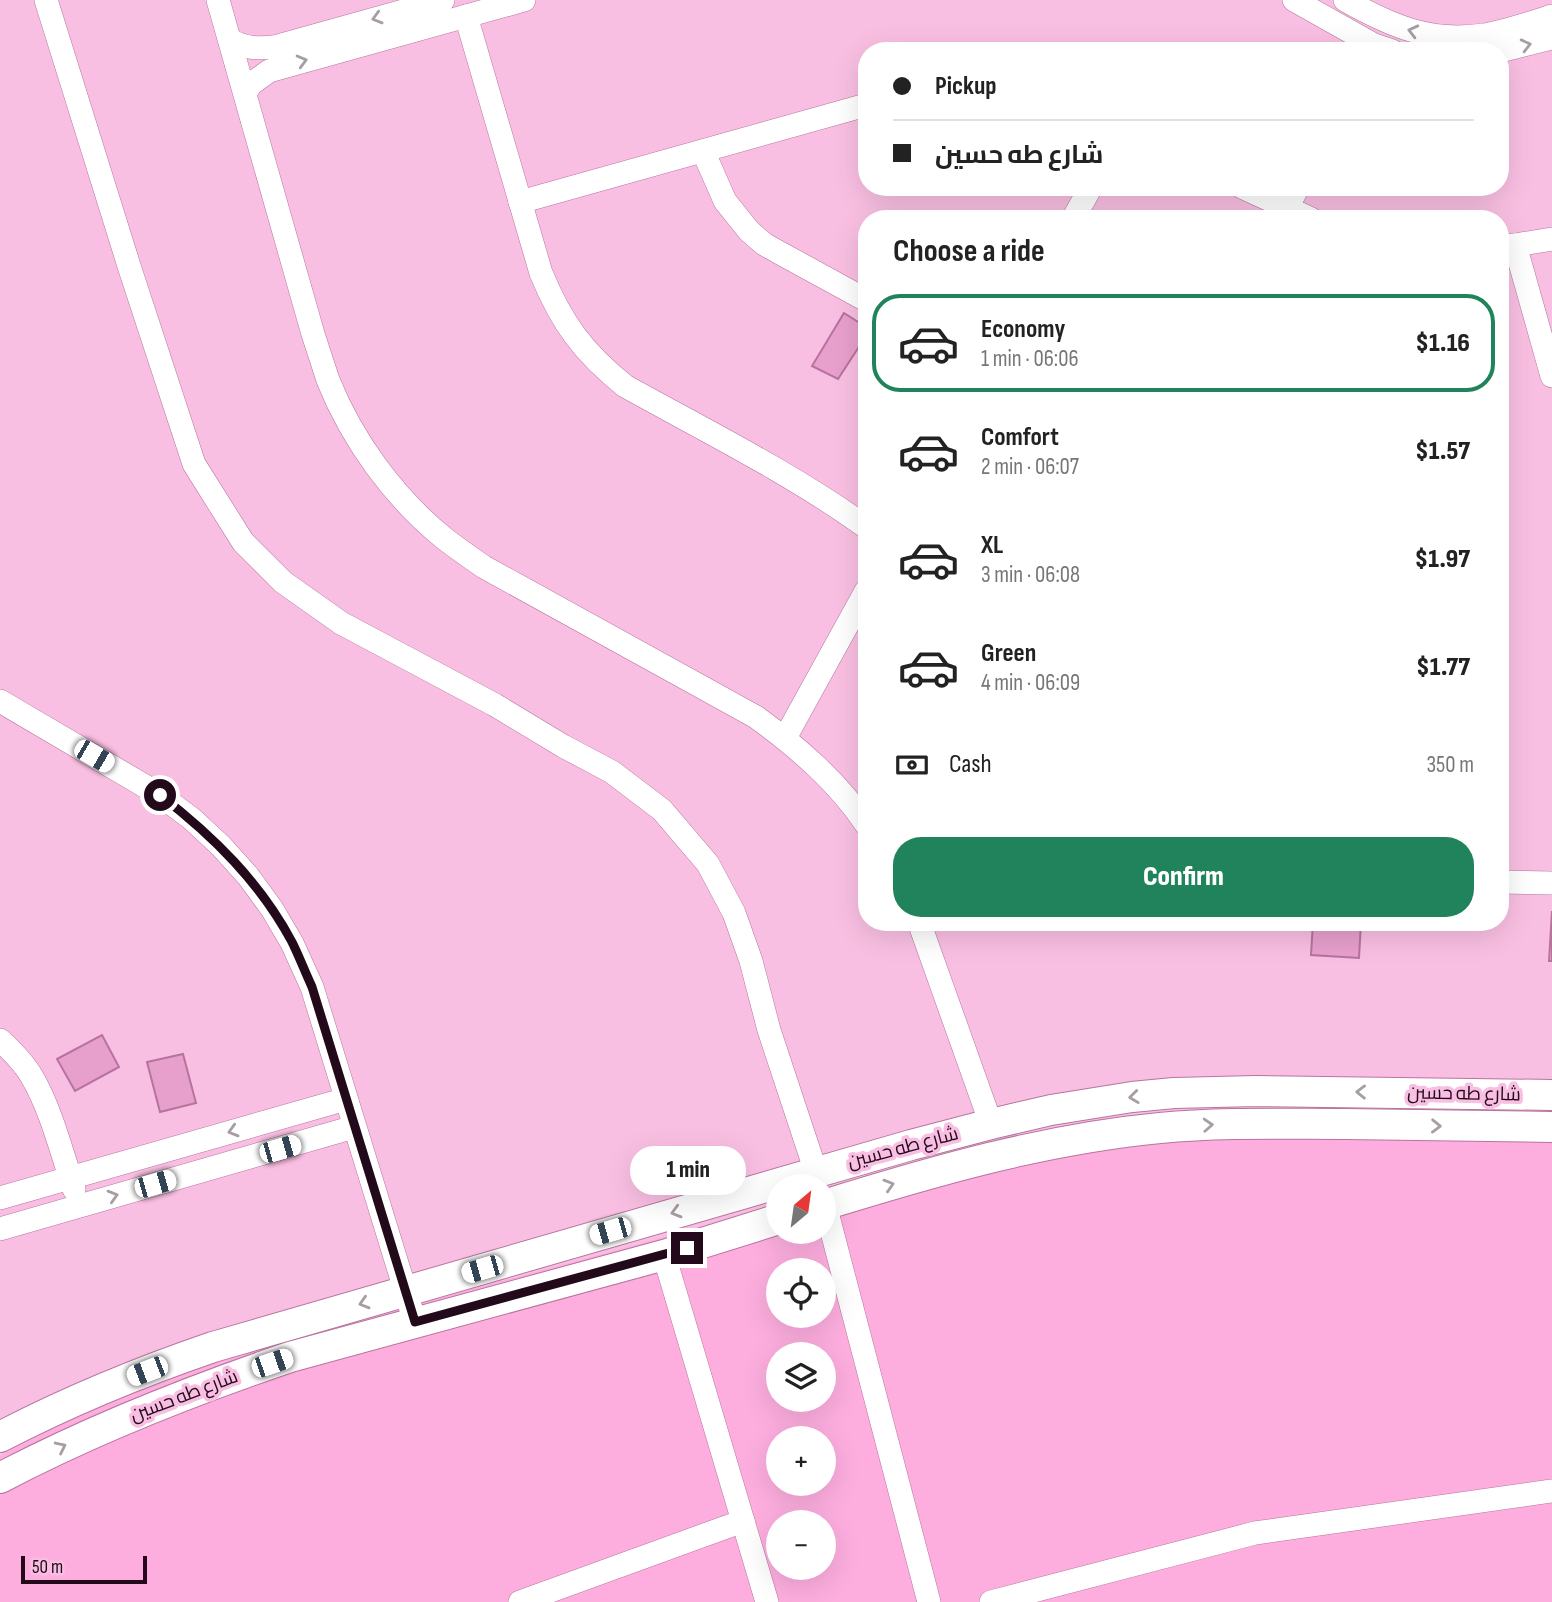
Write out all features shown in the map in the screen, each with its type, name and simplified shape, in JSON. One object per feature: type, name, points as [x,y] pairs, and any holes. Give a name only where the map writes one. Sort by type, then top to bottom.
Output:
[{"type":"main road","name":"شارع طه حسين","points":[[0,1437],[75,1400],[169,1362],[247,1337],[816,1172],[992,1124],[1091,1103],[1160,1094],[1215,1091],[1552,1095]]},
{"type":"main road","name":"شارع طه حسين","points":[[836,1201],[999,1154],[1106,1134],[1160,1128],[1269,1124],[1552,1127]]},
{"type":"main road","name":"شارع طه حسين","points":[[0,1478],[80,1438],[205,1387],[290,1357],[664,1255],[766,1223]]},
{"type":"street","points":[[46,0],[194,464],[243,542],[284,582],[341,623],[495,705],[612,772],[662,810],[708,864],[734,913],[816,1172]]},
{"type":"street","points":[[218,0],[313,334],[329,380],[350,425],[377,467],[408,504],[444,538],[484,567],[756,717],[785,738],[824,774],[858,814]]},
{"type":"street","points":[[230,40],[251,48],[274,47],[443,0]]},
{"type":"street","points":[[245,93],[251,84],[269,71],[524,0]]},
{"type":"street","points":[[1294,0],[1367,42]]},
{"type":"street","points":[[1345,0],[1397,27],[1441,37],[1487,34],[1552,16]]},
{"type":"street","points":[[466,16],[541,273],[552,299],[583,348],[625,386],[779,471],[858,521]]},
{"type":"street","points":[[1509,49],[1552,38]]},
{"type":"street","points":[[520,202],[858,107]]},
{"type":"street","points":[[703,151],[725,201],[749,231],[764,244],[858,296]]},
{"type":"street","points":[[1256,196],[1277,210]]},
{"type":"street","points":[[1509,246],[1552,239]]},
{"type":"street","points":[[1509,252],[1552,376]]},
{"type":"street","points":[[785,738],[858,606]]},
{"type":"street","points":[[0,701],[160,795],[192,819],[248,876],[272,909],[292,943],[312,987],[415,1322]]},
{"type":"street","points":[[1509,883],[1552,883]]},
{"type":"street","points":[[922,931],[992,1124]]},
{"type":"street","points":[[0,1040],[32,1076],[43,1099],[80,1206]]},
{"type":"street","points":[[0,1198],[346,1099]]},
{"type":"street","points":[[0,1229],[355,1127]]},
{"type":"street","points":[[834,1244],[929,1602]]},
{"type":"street","points":[[664,1255],[767,1602]]},
{"type":"street","points":[[991,1602],[1255,1533],[1552,1491]]},
{"type":"street","points":[[520,1602],[743,1521]]},
{"type":"shaded area","points":[[1552,1117],[1552,1602],[0,1602],[0,1456],[98,1405],[190,1366],[657,1239],[766,1212],[766,1244],[836,1244],[836,1195],[1061,1135]]},
{"type":"building","points":[[844,313],[858,322],[858,348],[838,379],[812,366]]},
{"type":"building","points":[[1552,911],[1552,961],[1549,961]]},
{"type":"building","points":[[1312,931],[1360,931],[1359,958],[1311,955]]},
{"type":"building","points":[[102,1035],[119,1067],[75,1091],[57,1059]]},
{"type":"building","points":[[183,1054],[196,1103],[160,1112],[147,1062]]},
{"type":"route","points":[[160,795],[192,819],[248,876],[292,943],[312,987],[415,1322],[687,1248]]}]
